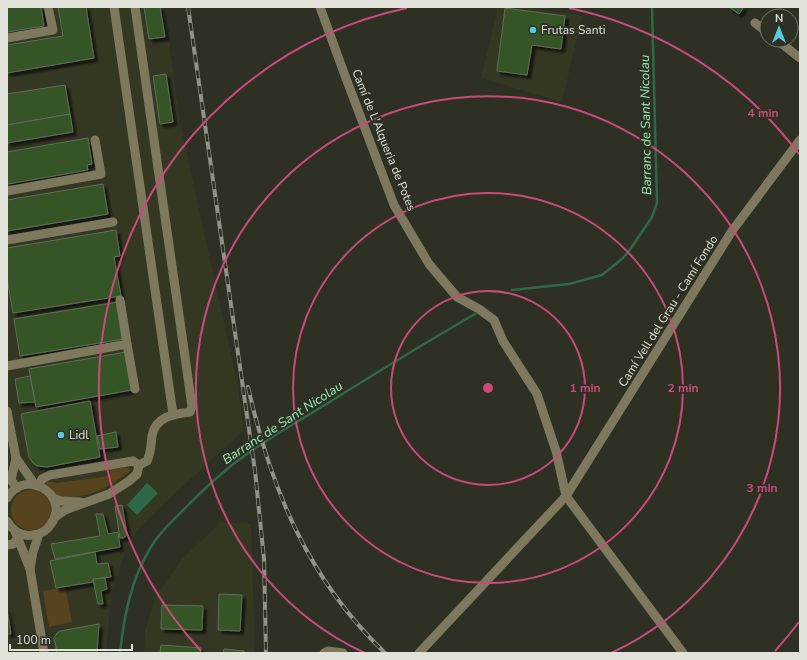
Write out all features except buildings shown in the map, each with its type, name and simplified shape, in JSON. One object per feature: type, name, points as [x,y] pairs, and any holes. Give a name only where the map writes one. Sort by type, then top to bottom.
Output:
[{"type":"street","points":[[7,38],[53,30],[48,7]]},
{"type":"street","points":[[114,7],[173,414]]},
{"type":"street","points":[[135,7],[192,406],[190,412],[173,414],[165,418],[154,428],[150,455],[147,461],[139,465]]},
{"type":"street","name":"Camí de L'Alqueria de Potes","points":[[320,7],[394,205],[429,264],[452,292],[457,297],[479,309],[494,320],[503,341],[537,394],[556,451],[566,496]]},
{"type":"street","points":[[755,23],[759,26]]},
{"type":"street","points":[[787,48],[800,58]]},
{"type":"street","points":[[7,191],[101,174],[95,140]]},
{"type":"street","name":"Camí Vell del Grau - Camí Fondo","points":[[419,653],[566,496],[732,231],[800,140]]},
{"type":"street","points":[[7,240],[113,222]]},
{"type":"street","points":[[120,300],[135,389]]},
{"type":"street","points":[[7,366],[127,344]]},
{"type":"street","points":[[7,411],[16,458],[11,480],[13,488],[7,498]]},
{"type":"street","points":[[16,458],[36,485]]},
{"type":"street","points":[[7,474],[9,466],[16,458]]},
{"type":"street","points":[[26,471],[36,474],[50,475],[133,461],[139,465]]},
{"type":"street","points":[[17,535],[30,536],[39,534],[64,510],[109,494],[137,474],[139,465]]},
{"type":"street","points":[[36,485],[42,479],[50,475]]},
{"type":"street","points":[[13,488],[25,485],[36,485],[46,490],[53,498],[56,507],[55,517]]},
{"type":"street","points":[[566,496],[683,653]]},
{"type":"street","points":[[53,498],[60,501],[84,502]]},
{"type":"street","points":[[7,522],[17,535],[30,569],[44,653]]},
{"type":"street","points":[[30,569],[33,552],[39,534]]},
{"type":"street","points":[[7,545],[13,544],[17,535]]},
{"type":"street","points":[[324,653],[328,651],[343,653]]},
{"type":"shaded area","points":[[7,7],[164,7],[180,123],[237,381],[244,430],[137,530],[126,549],[111,598],[106,653],[7,653]]},
{"type":"shaded area","points":[[498,7],[527,7],[582,16],[562,102],[481,78]]},
{"type":"shaded area","points":[[125,467],[130,469],[130,471],[117,481],[104,488],[82,496],[68,498],[60,497],[45,483],[47,481],[57,483],[103,477],[110,474],[110,469]]},
{"type":"shaded area","points":[[147,483],[158,493],[137,515],[127,505]]},
{"type":"shaded area","points":[[31,490],[39,492],[45,496],[49,502],[51,510],[49,518],[45,524],[39,528],[31,530],[23,528],[17,524],[13,518],[11,510],[13,502],[17,496],[23,492]]},
{"type":"shaded area","points":[[221,522],[251,524],[255,653],[144,653],[145,630],[157,594],[182,559]]},
{"type":"shaded area","points":[[65,587],[72,622],[49,627],[43,591]]},
{"type":"waterway","name":"Barranc de Sant Nicolau","points":[[512,290],[569,284],[602,275],[623,258],[652,217],[657,203],[652,7]]},
{"type":"waterway","name":"Barranc de Sant Nicolau","points":[[120,653],[126,612],[133,585],[144,559],[159,535],[198,495],[227,469],[264,443],[475,314]]},
{"type":"railway","points":[[188,7],[255,471],[264,559],[266,653]]},
{"type":"railway","points":[[248,387],[257,425],[268,461],[296,530],[334,595],[358,625],[385,653]]},
{"type":"place","name":"Frutas Santi","points":[[533,30]]},
{"type":"place","name":"Lidl","points":[[61,435]]}]
